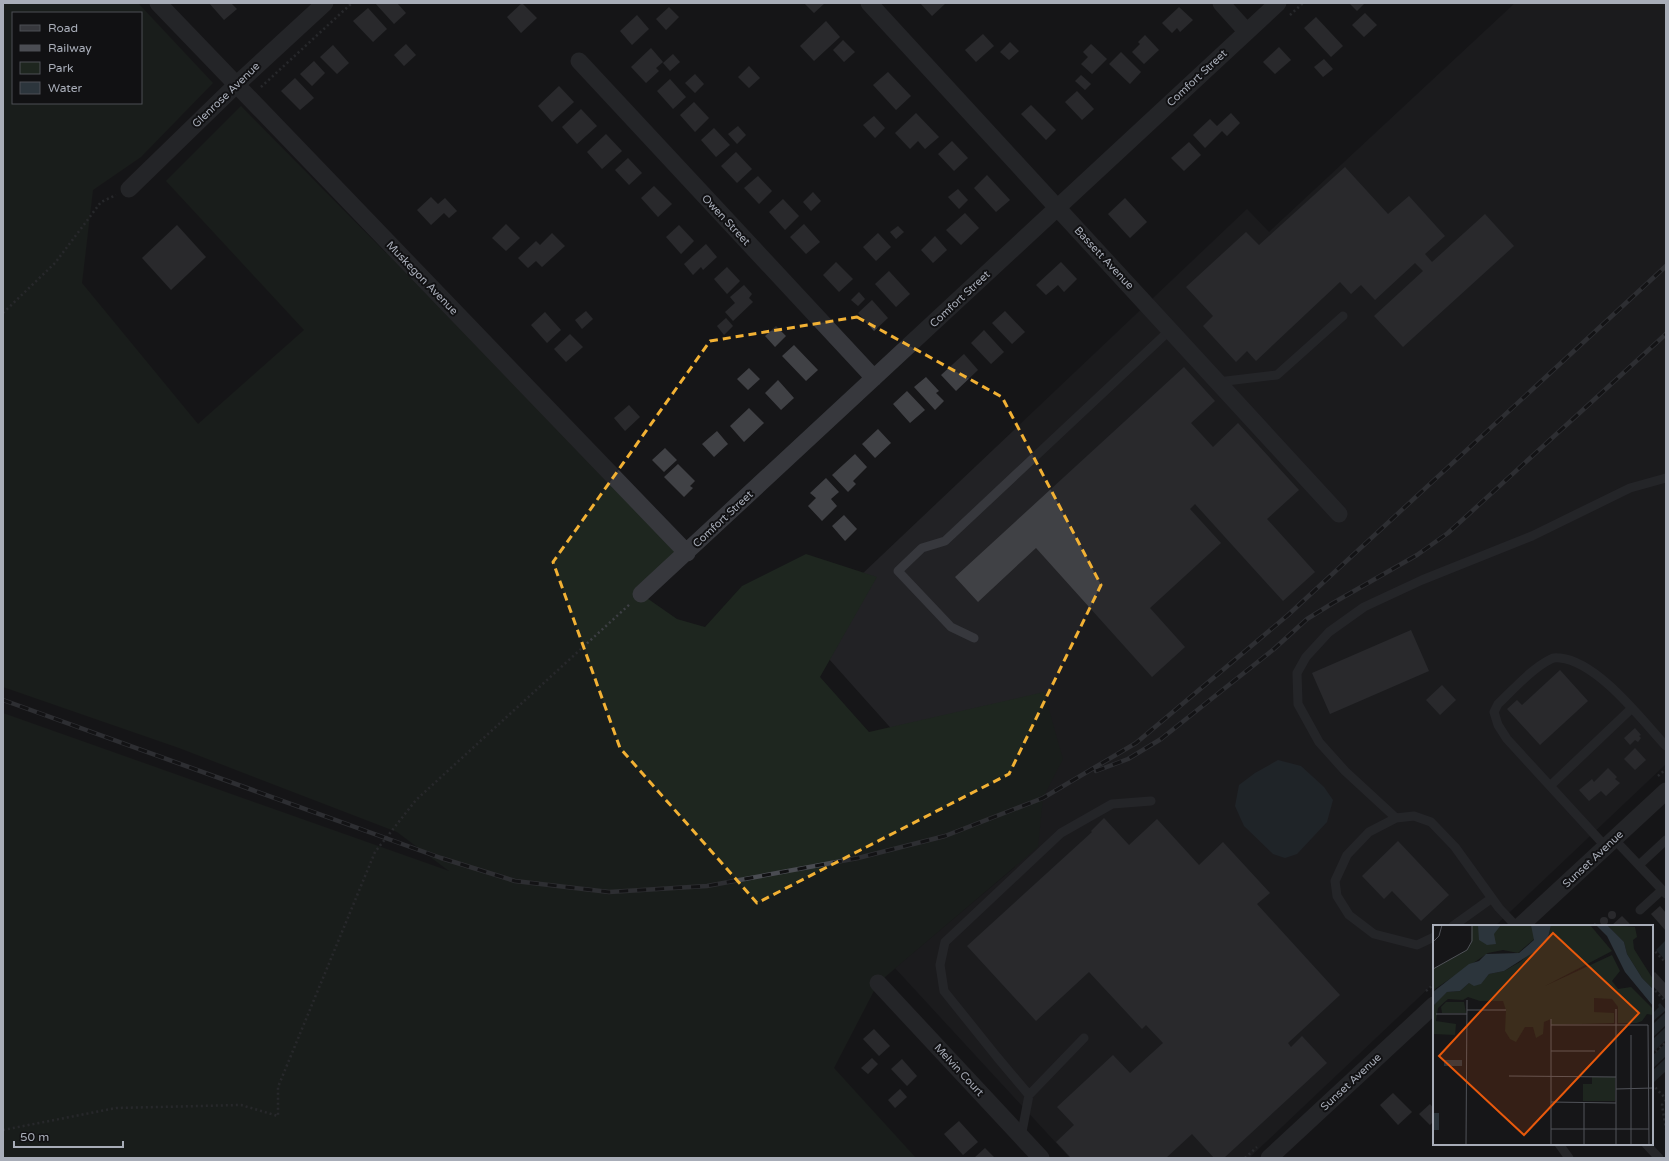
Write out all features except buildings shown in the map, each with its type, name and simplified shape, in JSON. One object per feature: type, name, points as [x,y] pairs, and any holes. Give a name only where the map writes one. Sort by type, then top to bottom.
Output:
[{"type":"street","name":"Muskegon Avenue","points":[[158,3],[687,553]]},
{"type":"street","name":"Glenrose Avenue","points":[[128,189],[236,85],[325,3]]},
{"type":"street","name":"Bassett Avenue","points":[[868,3],[1339,514]]},
{"type":"street","points":[[1221,3],[1248,32]]},
{"type":"street","name":"Comfort Street","points":[[641,594],[687,553],[1278,3]]},
{"type":"street","name":"Owen Street","points":[[579,61],[874,378]]},
{"type":"street","name":"Sunset Avenue","points":[[1521,925],[1666,791]]},
{"type":"street","name":"Melvin Court","points":[[878,983],[1041,1158]]},
{"type":"street","name":"Sunset Avenue","points":[[1269,1158],[1433,1008]]},
{"type":"lane","points":[[1218,382],[1277,375],[1343,316]]},
{"type":"lane","points":[[974,638],[950,627],[898,571],[922,548],[945,541],[1170,330]]},
{"type":"lane","points":[[1396,818],[1345,771],[1318,742],[1298,704],[1297,673],[1306,657],[1329,632],[1364,607],[1422,580],[1532,536],[1630,488],[1666,478]]},
{"type":"lane","points":[[1640,910],[1664,892],[1639,865],[1610,843],[1550,786],[1508,739],[1498,725],[1494,712],[1498,704],[1536,669],[1553,658],[1567,659],[1586,667],[1618,694],[1666,746]]},
{"type":"lane","points":[[1550,786],[1632,708]]},
{"type":"lane","points":[[1029,1095],[997,1058],[944,991],[940,965],[944,942],[1061,833],[1112,804],[1151,801]]},
{"type":"lane","points":[[1433,937],[1417,945],[1374,934],[1349,915],[1337,896],[1335,880],[1347,855],[1370,832],[1396,818],[1414,816],[1430,822],[1455,847],[1492,898],[1515,925]]},
{"type":"lane","points":[[1639,865],[1666,840]]},
{"type":"lane","points":[[1454,925],[1492,898]]},
{"type":"lane","points":[[1021,1137],[1029,1095],[1084,1038]]},
{"type":"lane","points":[[1559,1145],[1568,1158]]},
{"type":"lane","points":[[1647,1145],[1659,1158]]},
{"type":"path","points":[[261,87],[352,3]]},
{"type":"path","points":[[3,313],[55,263],[101,202],[128,189]]},
{"type":"path","points":[[3,1130],[116,1108],[242,1105],[278,1116],[278,1087],[375,852],[416,800],[641,594]]},
{"type":"path","points":[[1653,949],[1666,963]]},
{"type":"path","points":[[1653,988],[1666,1002]]},
{"type":"path","points":[[1653,1054],[1666,1042]]},
{"type":"path","points":[[1653,1085],[1666,1100],[1662,1105],[1666,1129]]},
{"type":"highlighted area","points":[[857,317],[1002,397],[1101,585],[1009,774],[757,903],[620,748],[553,562],[710,341]]},
{"type":"shaded area","points":[[1515,3],[1666,3],[1666,764],[1496,925],[1433,925],[1433,984],[1249,1158],[1070,1158],[895,968],[1015,867],[803,630],[1247,209],[1269,232]]},
{"type":"green space","points":[[3,3],[138,3],[213,83],[141,157],[93,190],[82,283],[198,424],[304,330],[166,181],[241,106],[386,253],[393,247],[687,553],[641,594],[677,619],[705,627],[742,586],[806,554],[877,577],[820,677],[869,732],[1044,692],[1063,759],[1043,798],[1038,847],[878,983],[834,1068],[916,1158],[3,1158],[3,713],[449,871],[397,832],[179,748],[3,687]]},
{"type":"water","points":[[1278,760],[1301,766],[1324,787],[1333,800],[1327,822],[1297,854],[1285,858],[1273,854],[1244,826],[1235,806],[1239,785],[1255,773]]},
{"type":"water","points":[[1666,940],[1666,961],[1656,950]]},
{"type":"water","points":[[1660,1003],[1666,1010],[1653,1021],[1653,1011],[1654,1012],[1659,1007],[1658,1005]]},
{"type":"water","points":[[1666,1012],[1666,1025],[1653,1037],[1653,1024]]},
{"type":"water","points":[[1666,1027],[1666,1040],[1653,1052],[1653,1039]]},
{"type":"water","points":[[1666,1043],[1666,1056],[1653,1068],[1653,1055]]},
{"type":"water","points":[[1666,1058],[1666,1071],[1654,1082],[1653,1070]]},
{"type":"railway","points":[[3,700],[441,858],[515,881],[609,892],[707,886],[858,858],[945,836],[1043,798],[1136,743],[1288,615],[1666,266]]},
{"type":"railway","points":[[1096,771],[1128,759],[1161,739],[1274,649],[1307,619],[1417,555],[1448,533],[1666,334]]}]
